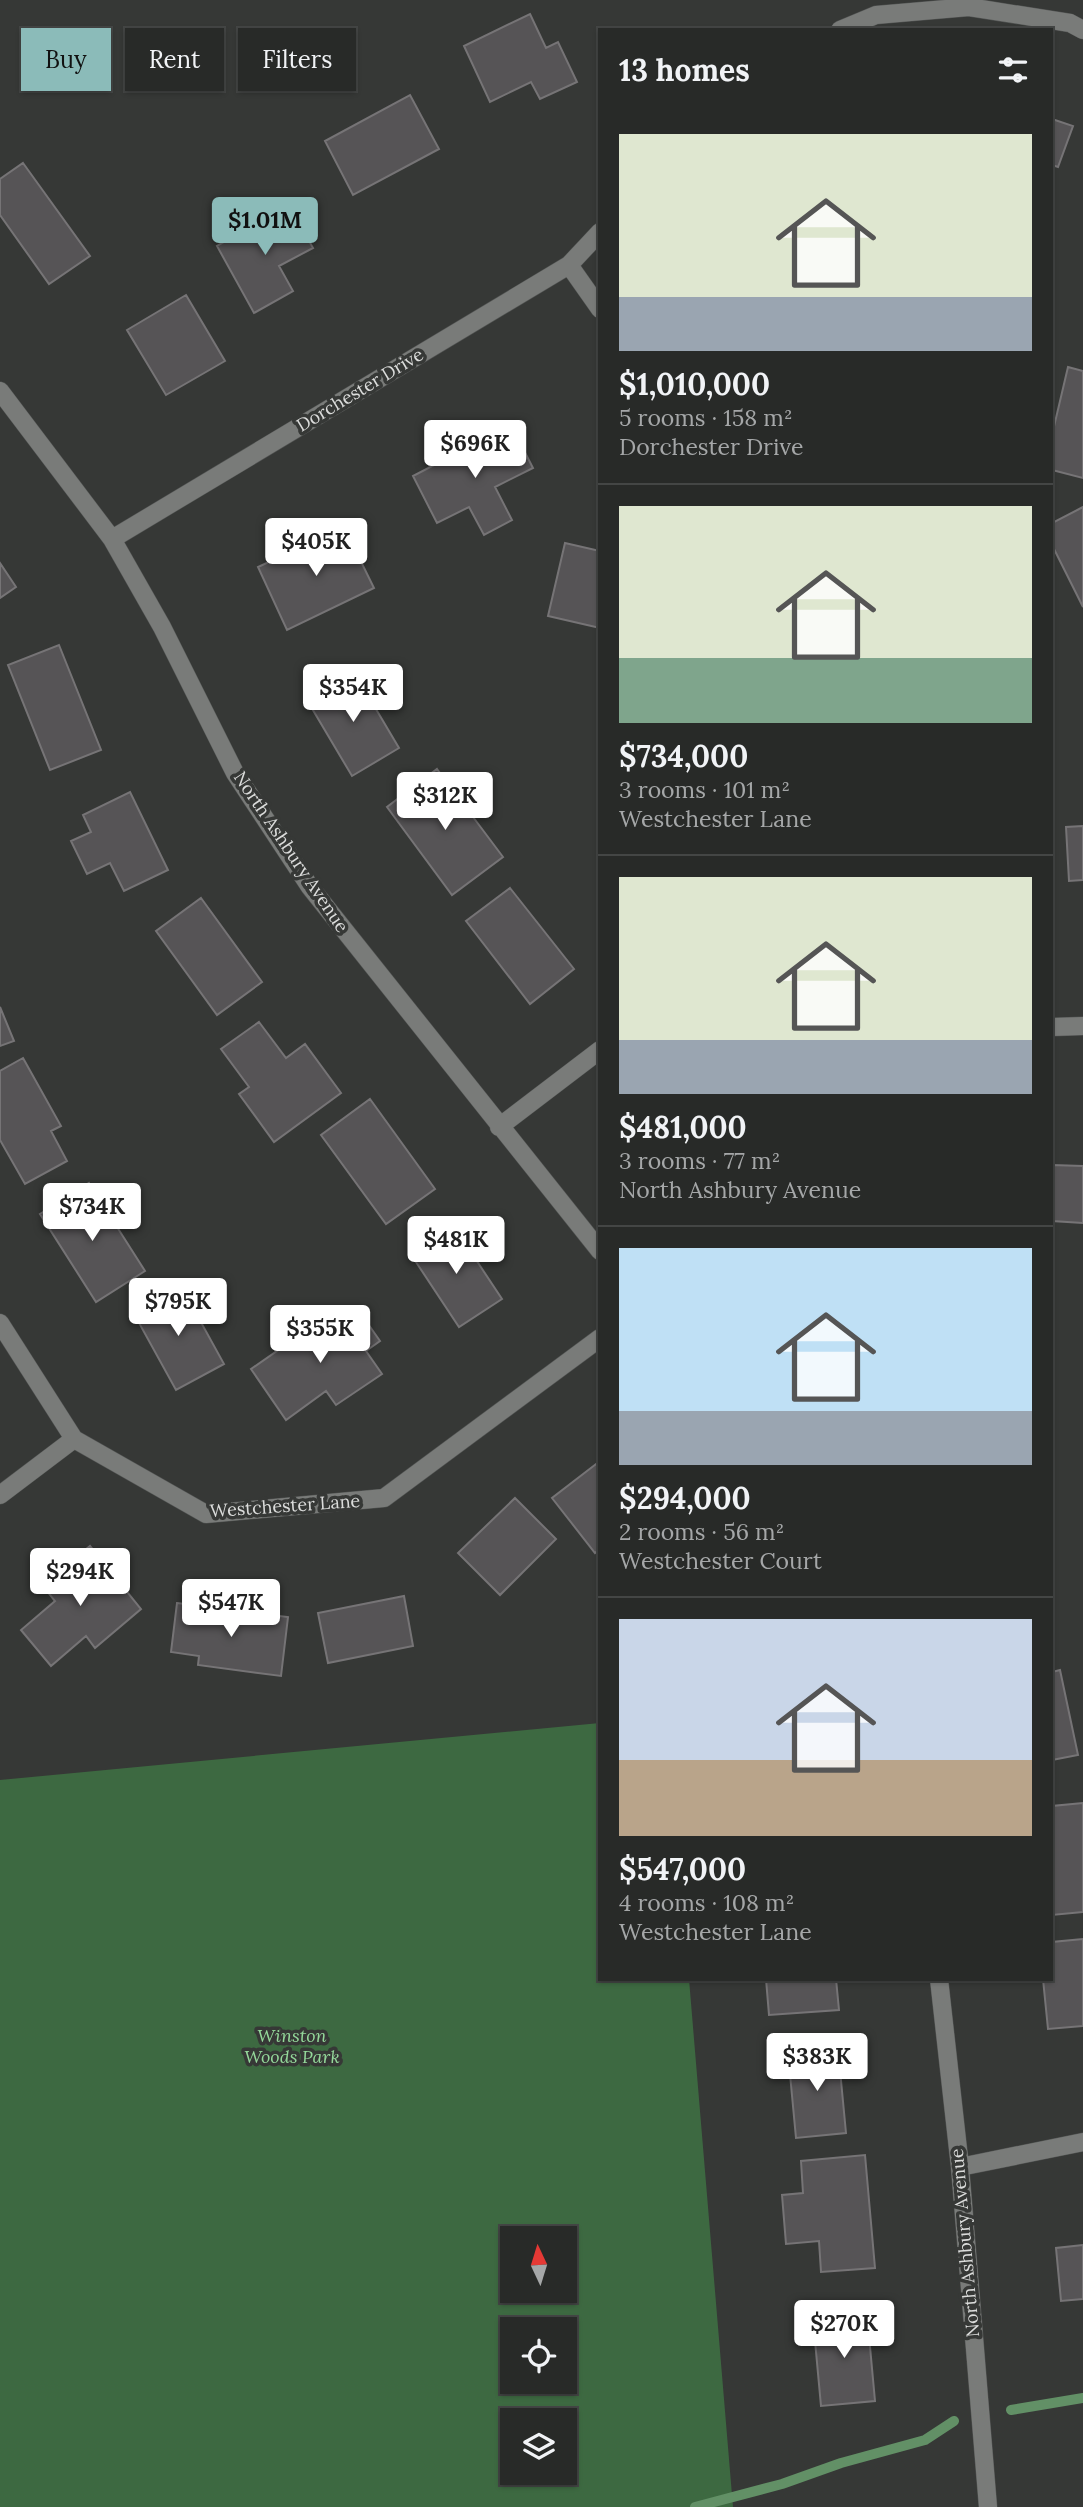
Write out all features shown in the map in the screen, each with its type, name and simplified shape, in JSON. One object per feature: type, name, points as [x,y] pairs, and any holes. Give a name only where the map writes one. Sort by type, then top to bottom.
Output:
[{"type":"street","points":[[845,28],[876,15],[969,7],[1070,23],[1083,30]]},
{"type":"street","name":"Dorchester Drive","points":[[112,539],[569,265],[598,234]]},
{"type":"street","points":[[569,265],[598,306]]},
{"type":"street","name":"North Ashbury Avenue","points":[[0,391],[112,539],[162,627],[235,773],[273,833],[364,957],[598,1249]]},
{"type":"street","points":[[1053,1027],[1083,1026]]},
{"type":"street","points":[[499,1127],[598,1052]]},
{"type":"street","name":"Westchester Lane","points":[[0,1323],[74,1439],[206,1514],[384,1498],[598,1339]]},
{"type":"street","points":[[0,1495],[74,1439]]},
{"type":"street","name":"North Ashbury Avenue","points":[[939,1981],[960,2167],[988,2507]]},
{"type":"street","points":[[960,2167],[1083,2141]]},
{"type":"green space","name":"Winston Woods Park","points":[[598,1723],[598,1981],[689,1981],[733,2507],[0,2507],[0,1780]]},
{"type":"building","points":[[530,14],[546,48],[558,42],[577,82],[540,99],[531,82],[490,102],[464,46]]},
{"type":"building","points":[[410,95],[439,149],[353,195],[325,141]]},
{"type":"building","points":[[1053,119],[1073,126],[1058,167],[1053,165]]},
{"type":"building","points":[[23,163],[90,256],[49,284],[0,215],[0,179]]},
{"type":"building","points":[[289,205],[313,248],[279,266],[293,291],[254,313],[217,246]]},
{"type":"building","points":[[186,295],[225,361],[166,395],[127,330]]},
{"type":"building","points":[[1068,367],[1083,371],[1083,478],[1053,470],[1053,431]]},
{"type":"building","points":[[511,425],[533,468],[495,487],[512,520],[484,535],[469,507],[437,523],[413,476]]},
{"type":"building","points":[[1083,507],[1083,607],[1053,547],[1053,522]]},
{"type":"building","points":[[344,527],[374,588],[287,630],[258,567]]},
{"type":"building","points":[[565,543],[598,551],[598,628],[548,616]]},
{"type":"building","points":[[0,563],[16,587],[0,598]]},
{"type":"building","points":[[59,645],[101,750],[50,770],[8,665]]},
{"type":"building","points":[[354,672],[399,748],[352,776],[307,700]]},
{"type":"building","points":[[437,769],[503,857],[452,895],[387,807]]},
{"type":"building","points":[[130,792],[168,870],[124,891],[110,863],[87,874],[71,841],[91,832],[83,815]]},
{"type":"building","points":[[1083,826],[1083,880],[1069,881],[1066,827]]},
{"type":"building","points":[[510,888],[574,969],[530,1004],[466,921]]},
{"type":"building","points":[[201,898],[262,982],[217,1015],[156,931]]},
{"type":"building","points":[[0,1007],[14,1041],[0,1046]]},
{"type":"building","points":[[259,1022],[286,1058],[305,1044],[341,1093],[274,1142],[239,1094],[249,1087],[221,1049]]},
{"type":"building","points":[[23,1058],[61,1126],[51,1131],[67,1161],[25,1184],[0,1140],[0,1071]]},
{"type":"building","points":[[370,1099],[435,1189],[386,1224],[321,1135]]},
{"type":"building","points":[[1053,1165],[1083,1166],[1083,1223],[1053,1221]]},
{"type":"building","points":[[89,1183],[145,1271],[96,1302],[40,1214]]},
{"type":"building","points":[[453,1225],[502,1299],[459,1327],[410,1253]]},
{"type":"building","points":[[181,1286],[224,1364],[176,1390],[133,1312]]},
{"type":"building","points":[[333,1312],[344,1327],[361,1314],[380,1341],[366,1351],[382,1374],[336,1405],[326,1391],[286,1420],[251,1369]]},
{"type":"building","points":[[598,1463],[598,1551],[595,1553],[552,1498]]},
{"type":"building","points":[[515,1498],[556,1539],[500,1595],[458,1553]]},
{"type":"building","points":[[90,1546],[141,1609],[95,1648],[86,1636],[51,1666],[21,1630],[55,1601],[42,1585]]},
{"type":"building","points":[[404,1596],[413,1646],[328,1663],[318,1613]]},
{"type":"building","points":[[177,1603],[288,1617],[281,1676],[198,1665],[199,1656],[171,1652]]},
{"type":"building","points":[[1060,1670],[1078,1755],[1053,1760],[1053,1672]]},
{"type":"building","points":[[1083,1803],[1083,1912],[1053,1915],[1053,1806]]},
{"type":"building","points":[[1083,1939],[1083,2026],[1048,2029],[1043,1981],[1053,1981],[1053,1942]]},
{"type":"building","points":[[766,1981],[836,1981],[839,2010],[769,2015]]},
{"type":"building","points":[[838,2049],[846,2133],[796,2138],[788,2053]]},
{"type":"building","points":[[865,2155],[875,2268],[821,2272],[819,2241],[786,2244],[782,2195],[803,2193],[801,2161]]},
{"type":"building","points":[[1083,2245],[1083,2299],[1061,2301],[1056,2248]]},
{"type":"building","points":[[867,2314],[875,2401],[821,2406],[813,2319]]},
{"type":"waterway","points":[[1011,2410],[1083,2398]]},
{"type":"waterway","points":[[695,2507],[782,2484],[841,2463],[925,2440],[954,2421]]}]
